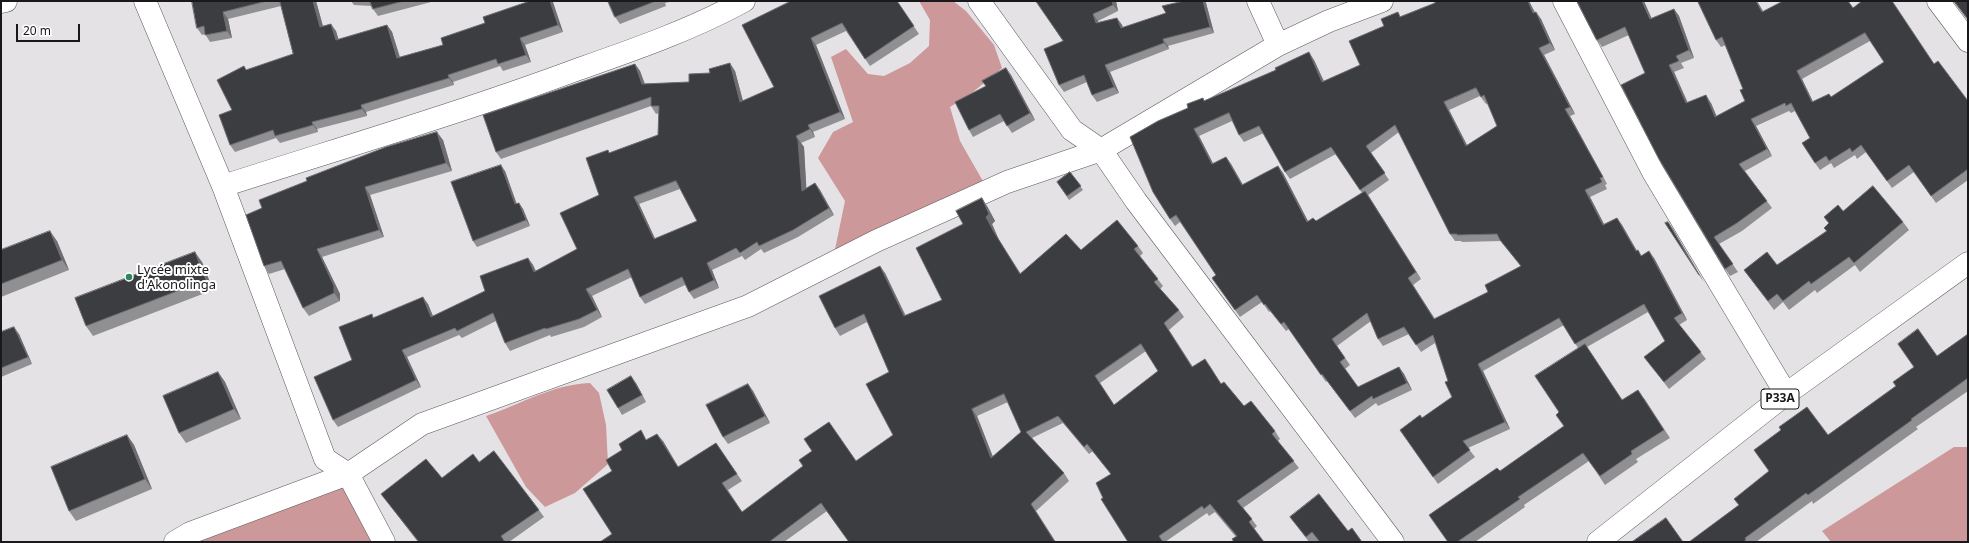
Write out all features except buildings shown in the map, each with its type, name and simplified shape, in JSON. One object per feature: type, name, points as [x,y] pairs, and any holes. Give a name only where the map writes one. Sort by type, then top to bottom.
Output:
[{"type":"street","points":[[1,2],[6,1]]},
{"type":"street","points":[[145,1],[222,186],[326,459],[348,474],[384,542]]},
{"type":"street","points":[[222,186],[523,90],[638,48],[720,14],[744,1]]},
{"type":"street","points":[[979,1],[1072,130],[1101,150],[1136,201],[1393,542]]},
{"type":"street","points":[[1258,1],[1278,45]]},
{"type":"street","points":[[175,542],[190,533],[348,474],[422,424],[748,306],[876,241],[1007,182],[1101,150],[1278,45],[1329,21],[1382,1]]},
{"type":"street","points":[[1564,1],[1653,172],[1786,394]]},
{"type":"street","points":[[1938,1],[1968,41]]},
{"type":"street","name":"P33A","points":[[1598,542],[1786,394],[1968,263]]},
{"type":"shaded area","points":[[919,1],[953,1],[966,11],[994,45],[1002,68],[973,92],[950,107],[960,141],[988,190],[832,264],[845,201],[818,158],[833,132],[853,122],[831,57],[846,49],[868,74],[884,76],[910,63],[929,46],[930,20]]},
{"type":"shaded area","points":[[590,383],[599,393],[606,425],[608,464],[575,493],[545,507],[526,487],[486,416],[549,391],[576,384]]},
{"type":"shaded area","points":[[1954,447],[1968,447],[1968,542],[1831,542],[1822,531]]},
{"type":"shaded area","points":[[348,474],[384,542],[175,542]]},
{"type":"place","name":"Lycée mixte d'Akonolinga","points":[[129,277]]}]
